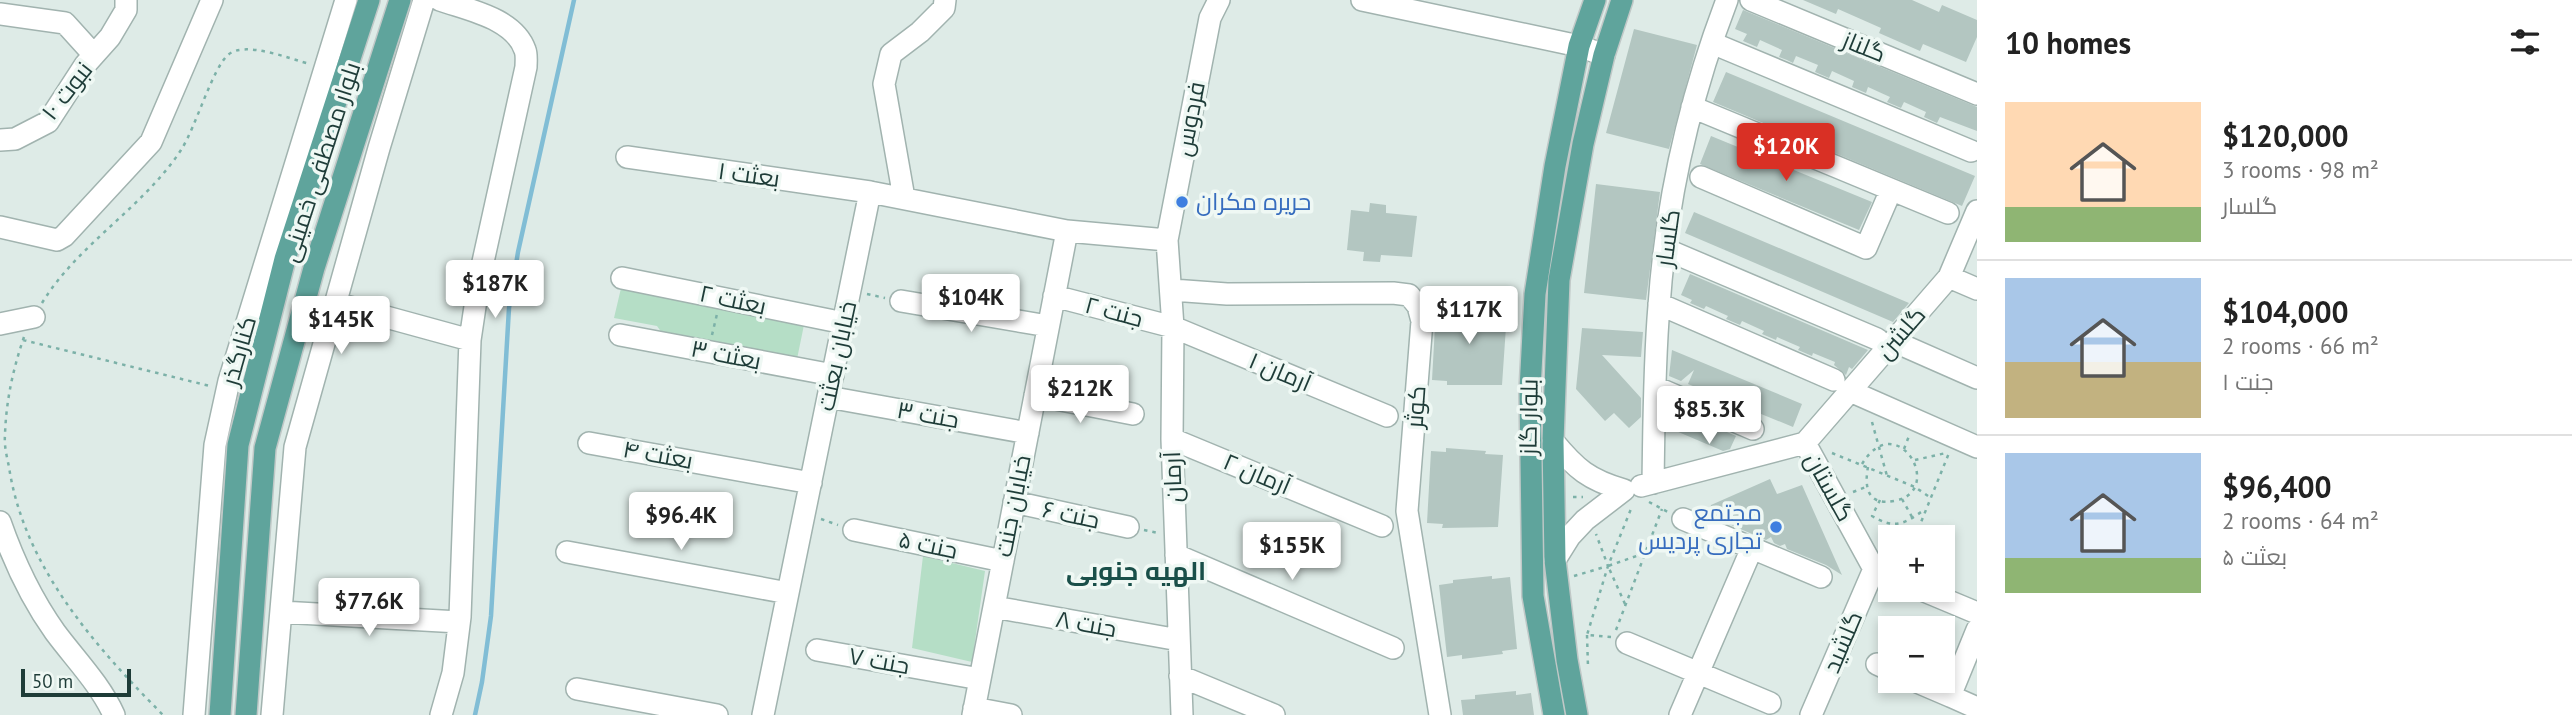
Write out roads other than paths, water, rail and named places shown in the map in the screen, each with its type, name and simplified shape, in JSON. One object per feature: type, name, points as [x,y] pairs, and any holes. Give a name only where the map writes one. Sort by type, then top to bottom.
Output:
[{"type":"main road","name":"بلوار مصطفی خمینی","points":[[220,715],[238,445],[285,259],[369,0]]},
{"type":"main road","name":"بلوار مصطفی خمینی","points":[[246,715],[265,448],[314,268],[400,0]]},
{"type":"main road","name":"بلوار گاز","points":[[1554,715],[1533,596],[1530,390],[1535,295],[1555,166],[1579,46],[1595,0]]},
{"type":"main road","name":"بلوار گاز","points":[[1577,715],[1556,570],[1553,442],[1559,280],[1583,144],[1604,55],[1622,0]]},
{"type":"street","name":"نبوت ۱۰","points":[[0,140],[15,139],[48,122],[85,65],[110,37],[126,9],[126,0]]},
{"type":"street","points":[[0,227],[57,240],[64,236],[126,171],[151,142],[212,0]]},
{"type":"street","name":"کنارگذر","points":[[194,715],[215,445],[227,391],[346,0]]},
{"type":"street","points":[[272,715],[295,447],[424,0]]},
{"type":"street","points":[[440,0],[499,21],[515,35],[526,50],[526,67],[479,279],[470,340],[459,622],[453,673],[441,715]]},
{"type":"street","points":[[904,198],[884,84],[891,54],[920,32],[944,8],[945,0]]},
{"type":"street","name":"فردوس","points":[[1167,240],[1210,18],[1219,0]]},
{"type":"street","points":[[1362,0],[1579,46],[1604,55]]},
{"type":"street","name":"گلسار","points":[[1653,483],[1659,304],[1665,249],[1692,107],[1727,0]]},
{"type":"street","name":"گلناز","points":[[1751,0],[1977,94]]},
{"type":"street","points":[[0,14],[65,23],[94,55]]},
{"type":"street","points":[[1712,43],[1971,151]]},
{"type":"street","points":[[1692,107],[1948,213]]},
{"type":"street","name":"بعثت ۱","points":[[627,157],[870,192]]},
{"type":"street","points":[[1701,177],[1866,248],[1891,190]]},
{"type":"street","points":[[870,192],[1067,231],[1167,240]]},
{"type":"street","name":"خیابان بعثت","points":[[763,715],[870,192]]},
{"type":"street","name":"گلشن","points":[[1805,443],[1885,340],[1949,277],[1977,211]]},
{"type":"street","name":"خیابان جنت","points":[[973,712],[1067,231]]},
{"type":"street","name":"آرمان","points":[[1167,240],[1174,327],[1172,439],[1182,715]]},
{"type":"street","points":[[1665,249],[1977,378]]},
{"type":"street","points":[[1949,277],[1977,289]]},
{"type":"street","name":"بعثت ۲","points":[[622,278],[844,323]]},
{"type":"street","name":"کوثر","points":[[1172,290],[1227,294],[1393,293],[1409,295],[1418,306],[1422,321],[1407,511],[1440,715]]},
{"type":"street","name":"جنت ۲","points":[[1054,296],[1174,327]]},
{"type":"street","points":[[901,301],[1048,326]]},
{"type":"street","points":[[335,303],[470,340]]},
{"type":"street","points":[[1659,304],[1849,389],[1953,445],[1977,447]]},
{"type":"street","points":[[0,324],[34,317]]},
{"type":"street","name":"آرمان ۱","points":[[1174,327],[1387,416]]},
{"type":"street","name":"بعثت ۳","points":[[620,335],[833,375]]},
{"type":"street","points":[[1655,387],[1753,429]]},
{"type":"street","points":[[1035,394],[1133,414]]},
{"type":"street","name":"جنت ۳","points":[[828,397],[1028,433]]},
{"type":"street","name":"آرمان ۲","points":[[1172,439],[1382,526]]},
{"type":"street","points":[[1553,442],[1582,473],[1604,485],[1630,493]]},
{"type":"street","name":"بعثت ۴","points":[[589,443],[811,483]]},
{"type":"street","name":"گلستان","points":[[1556,570],[1570,536],[1585,520],[1630,493],[1653,483],[1805,443],[1878,566]]},
{"type":"street","name":"جنت ۶","points":[[1014,502],[1128,527]]},
{"type":"street","points":[[1683,519],[1821,577]]},
{"type":"street","points":[[0,522],[29,592],[54,631],[107,699],[114,715]]},
{"type":"street","name":"جنت ۵","points":[[854,530],[1003,561]]},
{"type":"street","points":[[1175,545],[1392,648]]},
{"type":"street","points":[[1680,715],[1752,548]]},
{"type":"street","points":[[567,552],[788,593]]},
{"type":"street","name":"گلشید","points":[[1811,715],[1878,581]]},
{"type":"street","points":[[1951,602],[1977,613]]},
{"type":"street","name":"جنت ۸","points":[[994,607],[1179,640]]},
{"type":"street","points":[[281,612],[459,622]]},
{"type":"street","points":[[1950,696],[1977,630]]},
{"type":"street","points":[[1627,643],[1770,703]]},
{"type":"street","name":"جنت ۷","points":[[817,650],[980,679]]},
{"type":"street","points":[[1180,676],[1274,715]]},
{"type":"street","points":[[577,689],[716,715]]},
{"type":"street","points":[[1943,693],[1977,708]]},
{"type":"street","points":[[973,712],[1011,715]]},
{"type":"waterway","points":[[475,715],[491,616],[509,308],[518,252],[574,0]]},
{"type":"place","name":"حریره مکران","points":[[1182,202]]},
{"type":"place","name":"مجتمع تجاری پردیس","points":[[1776,527]]},
{"type":"district","name":"الهیه جنوبی","points":[[1136,571]]}]
